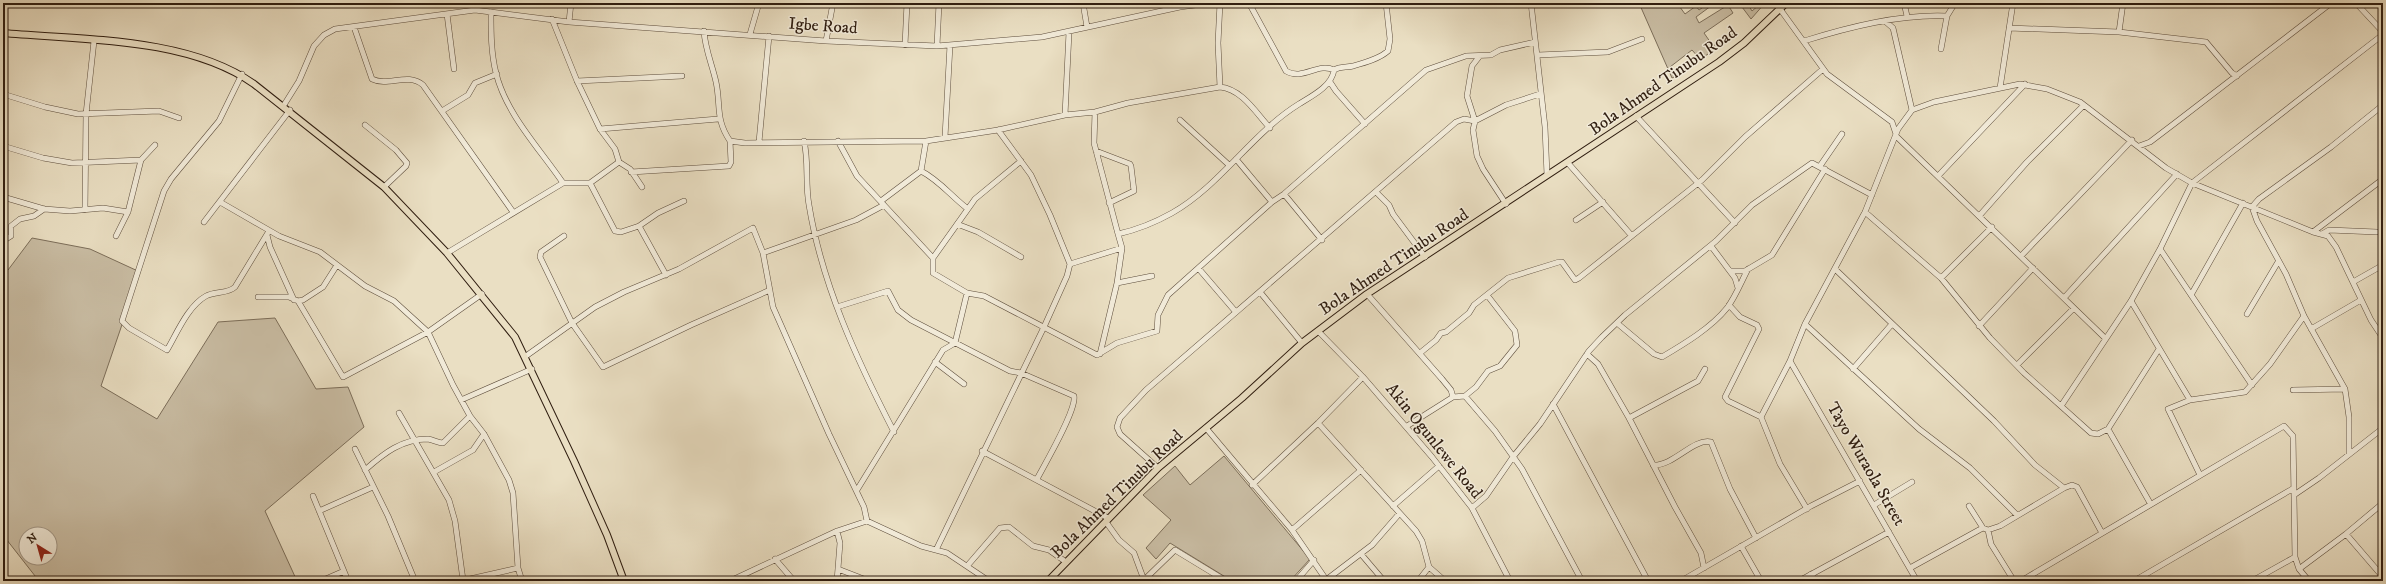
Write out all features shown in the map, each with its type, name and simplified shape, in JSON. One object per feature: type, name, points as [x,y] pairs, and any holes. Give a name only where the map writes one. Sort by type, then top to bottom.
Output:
[{"type":"main road","name":"Bola Ahmed Tinubu Road","points":[[1048,581],[1158,468],[1206,428],[1302,343],[1367,294],[1506,204],[1547,175],[1568,163],[1738,48],[1786,3]]},
{"type":"main road","points":[[3,33],[94,41],[187,53],[209,60],[242,74],[284,105],[384,187],[447,253],[482,294],[515,337],[526,356],[604,528],[624,581]]},
{"type":"street","points":[[476,10],[478,3]]},
{"type":"street","points":[[569,22],[571,3]]},
{"type":"street","points":[[750,34],[759,3]]},
{"type":"street","points":[[826,41],[833,3]]},
{"type":"street","points":[[905,45],[907,3]]},
{"type":"street","points":[[937,46],[939,3]]},
{"type":"street","points":[[1083,3],[1087,27]]},
{"type":"street","name":"Igbe Road","points":[[284,105],[299,81],[318,40],[335,29],[476,10],[569,22],[750,34],[826,41],[937,46],[1042,37],[1180,7],[1210,3]]},
{"type":"street","points":[[1220,3],[1218,44],[1220,87]]},
{"type":"street","points":[[1249,3],[1286,71],[1305,74],[1323,66],[1334,70]]},
{"type":"street","points":[[1118,234],[1173,213],[1201,192],[1270,128],[1330,82],[1334,70],[1342,66],[1351,67],[1374,59],[1388,51],[1390,39],[1386,3]]},
{"type":"street","points":[[1531,3],[1535,42],[1538,55],[1540,94],[1545,126],[1547,175]]},
{"type":"street","points":[[1904,3],[1908,16]]},
{"type":"street","points":[[1942,49],[1947,16],[1955,3]]},
{"type":"street","points":[[2000,88],[2013,3]]},
{"type":"street","points":[[2119,32],[2123,3]]},
{"type":"street","points":[[2139,146],[2150,142],[2238,76],[2331,3]]},
{"type":"street","points":[[2061,406],[2105,338],[2132,301],[2160,249],[2192,183],[2380,36],[2383,32],[2356,3]]},
{"type":"street","points":[[1780,9],[1826,74],[1892,122],[1896,135],[1939,175],[2105,338]]},
{"type":"street","points":[[491,12],[491,49],[496,74],[518,119],[563,183]]},
{"type":"street","points":[[447,14],[454,69]]},
{"type":"street","points":[[1804,41],[1840,30],[1898,20],[1908,16],[1947,16]]},
{"type":"street","points":[[552,19],[577,81],[600,129],[615,149],[619,162],[627,166],[642,187]]},
{"type":"street","points":[[1893,28],[1898,20]]},
{"type":"street","points":[[1886,22],[1893,28],[1912,110]]},
{"type":"street","points":[[354,27],[372,79],[383,83],[398,79],[418,81],[442,111],[513,212]]},
{"type":"street","points":[[2009,28],[2119,32],[2206,42],[2232,73],[2238,76]]},
{"type":"street","points":[[631,172],[729,166],[731,162],[730,140],[718,119],[719,98],[705,46],[704,31]]},
{"type":"street","points":[[1065,115],[1068,32]]},
{"type":"street","points":[[759,142],[769,36]]},
{"type":"street","points":[[1538,55],[1608,52],[1642,39]]},
{"type":"street","points":[[85,210],[86,114],[94,41]]},
{"type":"street","points":[[1020,161],[975,199],[933,258],[932,270],[935,275],[967,293],[984,296],[1044,327],[1093,355],[1100,354],[1117,343],[1157,331],[1158,315],[1168,294],[1199,269],[1272,202],[1284,194],[1426,70],[1466,56],[1479,57],[1535,42]]},
{"type":"street","points":[[945,137],[950,44]]},
{"type":"street","points":[[1479,57],[1472,66],[1467,92],[1475,121],[1473,130],[1477,156],[1486,174],[1506,204]]},
{"type":"street","points":[[1420,353],[1441,333],[1446,332],[1469,313],[1474,305],[1508,278],[1562,262],[1572,277],[1578,279],[1698,182],[1745,137],[1823,69]]},
{"type":"street","points":[[2231,80],[2232,73]]},
{"type":"street","points":[[242,74],[219,121],[171,179],[164,191],[122,321],[129,328],[167,350],[190,313],[204,297],[233,289],[268,233]]},
{"type":"street","points":[[442,111],[468,95],[475,83],[496,74]]},
{"type":"street","points":[[577,81],[682,76]]},
{"type":"street","points":[[1330,82],[1336,92],[1365,124]]},
{"type":"street","points":[[1939,175],[2025,84]]},
{"type":"street","points":[[1761,416],[1790,361],[1805,324],[1865,212],[1896,135],[1904,120],[1912,110],[1934,102],[2025,84],[2048,89],[2084,105],[2146,152],[2192,183],[2331,238],[2361,300],[2382,334]]},
{"type":"street","points":[[730,140],[745,143],[804,141],[926,141],[998,130],[1065,115],[1095,112],[1128,103],[1220,87],[1231,88],[1238,93],[1270,128]]},
{"type":"street","points":[[3,94],[45,107],[86,114],[159,110],[179,118]]},
{"type":"street","points":[[1158,468],[1118,431],[1117,423],[1146,390],[1235,311],[1322,240],[1456,122],[1464,119],[1475,121],[1506,105],[1540,94]]},
{"type":"street","points":[[1980,215],[2027,162],[2084,105]]},
{"type":"street","points":[[2252,207],[2259,199],[2331,147],[2383,105]]},
{"type":"street","points":[[204,222],[290,110]]},
{"type":"street","points":[[1464,119],[1471,110]]},
{"type":"street","points":[[1095,112],[1094,143],[1122,248],[1117,283],[1100,354]]},
{"type":"street","points":[[1636,116],[1735,223]]},
{"type":"street","points":[[600,129],[718,119]]},
{"type":"street","points":[[1180,120],[1229,165]]},
{"type":"street","points":[[1892,122],[1904,120]]},
{"type":"street","points":[[365,125],[396,150],[407,163],[406,166],[384,187]]},
{"type":"street","points":[[936,550],[982,452],[1044,327],[1067,276],[1070,264],[1050,215],[1030,175],[998,130]]},
{"type":"street","points":[[1731,271],[1741,272],[1772,255],[1842,134]]},
{"type":"street","points":[[2021,256],[2132,140]]},
{"type":"street","points":[[804,141],[807,153],[808,204],[827,284],[894,432]]},
{"type":"street","points":[[838,141],[857,176],[933,258]]},
{"type":"street","points":[[763,253],[816,236],[856,220],[883,203],[921,171],[926,141]]},
{"type":"street","points":[[2146,152],[2150,142]]},
{"type":"street","points":[[116,236],[128,212],[141,160],[155,145]]},
{"type":"street","points":[[3,146],[52,160],[86,163],[141,160]]},
{"type":"street","points":[[1096,151],[1131,166],[1134,191],[1109,203]]},
{"type":"street","points":[[1236,158],[1272,202]]},
{"type":"street","points":[[447,253],[563,183],[590,183],[619,162]]},
{"type":"street","points":[[1568,163],[1631,235]]},
{"type":"street","points":[[1472,508],[1486,496],[1553,404],[1587,354],[1617,323],[1711,246],[1752,205],[1807,164],[1812,163],[1822,167],[1872,196]]},
{"type":"street","points":[[921,171],[932,177],[948,193],[968,209]]},
{"type":"street","points":[[2064,298],[2177,174]]},
{"type":"street","points":[[2313,232],[2383,179]]},
{"type":"street","points":[[590,183],[615,231],[621,232],[639,226],[658,213],[684,201]]},
{"type":"street","points":[[1376,192],[1389,205],[1393,214],[1425,257]]},
{"type":"street","points":[[1284,194],[1322,240]]},
{"type":"street","points":[[3,197],[44,209],[85,210],[103,208],[128,212]]},
{"type":"street","points":[[220,202],[268,233],[320,252],[365,286],[394,301],[428,332],[461,400],[470,416],[484,434],[509,480],[513,493],[518,568],[522,581]]},
{"type":"street","points":[[1576,220],[1603,202]]},
{"type":"street","points":[[2191,295],[2242,204]]},
{"type":"street","points":[[2252,207],[2257,221],[2304,316],[2345,389],[2350,417],[2349,454]]},
{"type":"street","points":[[3,240],[11,236],[11,226],[14,222],[34,216],[44,209]]},
{"type":"street","points":[[1865,212],[1941,278],[1979,326],[2017,365],[2091,433],[2098,434],[2108,429],[2159,349]]},
{"type":"street","points":[[957,224],[978,232],[1021,257]]},
{"type":"street","points":[[639,226],[666,276]]},
{"type":"street","points":[[1941,278],[1992,227]]},
{"type":"street","points":[[526,356],[595,307],[624,292],[666,276],[729,243],[750,229],[755,230],[763,253],[773,307],[864,507],[868,521]]},
{"type":"street","points":[[2322,234],[2329,230],[2378,232]]},
{"type":"street","points":[[268,233],[270,247],[296,301],[343,377],[428,332],[482,294]]},
{"type":"street","points":[[564,236],[539,254],[572,323],[603,367],[691,324],[770,290]]},
{"type":"street","points":[[1711,246],[1731,271],[1738,288]]},
{"type":"street","points":[[1070,264],[1122,248]]},
{"type":"street","points":[[2160,249],[2252,385]]},
{"type":"street","points":[[2247,314],[2278,262]]},
{"type":"street","points":[[296,301],[317,292],[337,265]]},
{"type":"street","points":[[2353,282],[2383,265]]},
{"type":"street","points":[[1979,326],[2033,268]]},
{"type":"street","points":[[1199,269],[1235,311]]},
{"type":"street","points":[[1617,323],[1654,354],[1662,357],[1696,334],[1721,314],[1729,305],[1748,269]]},
{"type":"street","points":[[1835,269],[1994,422],[2035,466],[2064,488]]},
{"type":"street","points":[[1117,283],[1152,276]]},
{"type":"street","points":[[837,307],[888,290],[898,310],[911,320],[920,323],[937,335],[1010,371],[1021,373],[1072,394],[1075,398],[1066,422],[1037,479]]},
{"type":"street","points":[[1260,292],[1302,343]]},
{"type":"street","points":[[856,490],[894,432],[943,350],[955,343],[967,293]]},
{"type":"street","points":[[1367,294],[1449,387],[1453,397]]},
{"type":"street","points":[[1407,426],[1453,397],[1465,396],[1476,387],[1488,371],[1500,366],[1518,342],[1515,331],[1487,295]]},
{"type":"street","points":[[258,296],[289,297],[296,301]]},
{"type":"street","points":[[2311,329],[2361,300]]},
{"type":"street","points":[[2132,301],[2190,400]]},
{"type":"street","points":[[1729,305],[1740,317],[1757,326],[1759,329],[1726,398],[1728,401],[1761,416],[1780,464],[1807,509]]},
{"type":"street","points":[[2017,365],[2074,308]]},
{"type":"street","points":[[2200,475],[2168,409],[2190,400],[2245,392],[2252,385],[2304,316]]},
{"type":"street","points":[[1805,324],[1919,429],[1970,468],[2017,515]]},
{"type":"street","points":[[1854,370],[1892,324]]},
{"type":"street","name":"Akin Ogunlewe Road","points":[[1318,331],[1363,377],[1407,426],[1472,508],[1510,581]]},
{"type":"street","points":[[1587,354],[1598,364],[1656,467],[1701,553],[1704,568]]},
{"type":"street","name":"Tayo Wuraola Street","points":[[1790,361],[1917,581]]},
{"type":"street","points":[[935,362],[964,384]]},
{"type":"street","points":[[461,400],[532,369]]},
{"type":"street","points":[[1629,418],[1698,381],[1705,369]]},
{"type":"street","points":[[1252,485],[1318,423],[1363,377]]},
{"type":"street","points":[[2293,390],[2345,389]]},
{"type":"street","points":[[1465,396],[1495,430],[1522,469],[1582,581]]},
{"type":"street","points":[[1553,404],[1648,581]]},
{"type":"street","points":[[399,413],[413,440],[447,494],[452,507],[462,581],[518,568]]},
{"type":"street","points":[[365,470],[397,445],[413,440],[434,440],[443,443],[470,416]]},
{"type":"street","points":[[1318,423],[1416,532],[1422,541],[1429,567],[1444,581]]},
{"type":"street","points":[[2021,581],[2150,503],[2284,426],[2293,436],[2295,557],[2299,569],[2309,581]]},
{"type":"street","points":[[1206,428],[1252,485],[1292,530],[1327,580],[1372,545],[1399,514]]},
{"type":"street","points":[[2294,495],[2383,428]]},
{"type":"street","points":[[2108,429],[2150,503]]},
{"type":"street","points":[[434,472],[473,450],[484,434]]},
{"type":"street","points":[[1656,467],[1676,458],[1698,445],[1711,442],[1730,489],[1756,538]]},
{"type":"street","points":[[355,449],[388,516],[415,581]]},
{"type":"street","points":[[982,452],[1037,479],[1107,520],[1120,540],[1134,553],[1143,581],[1175,550],[1218,579],[1226,581]]},
{"type":"street","points":[[1393,506],[1439,466]]},
{"type":"street","points":[[1292,530],[1361,470]]},
{"type":"street","points":[[1680,581],[1807,509],[1860,482]]},
{"type":"street","points":[[1874,505],[1912,482]]},
{"type":"street","points":[[1910,568],[1986,529],[2017,515],[2072,485],[2077,487],[2102,533]]},
{"type":"street","points":[[319,511],[374,487]]},
{"type":"street","points":[[2134,581],[2294,488]]},
{"type":"street","points":[[313,496],[348,581]]},
{"type":"street","points":[[2299,569],[2383,504]]},
{"type":"street","points":[[1968,506],[1986,529],[1991,544],[2014,581]]},
{"type":"street","points":[[730,581],[837,531],[868,521],[921,546],[947,553],[968,565],[989,581]]},
{"type":"street","points":[[968,565],[1000,528],[1004,526],[1009,527],[1036,548],[1049,550],[1066,562]]},
{"type":"street","points":[[836,581],[840,543],[837,531]]},
{"type":"street","points":[[1799,581],[1889,532]]},
{"type":"street","points":[[2346,534],[2383,577]]},
{"type":"street","points":[[1741,546],[1761,581]]},
{"type":"street","points":[[1361,554],[1384,581]]},
{"type":"street","points":[[2252,581],[2295,557]]},
{"type":"street","points":[[776,559],[794,581]]},
{"type":"street","points":[[1296,581],[1314,560]]},
{"type":"street","points":[[1418,581],[1429,567]]},
{"type":"street","points":[[838,569],[869,581]]},
{"type":"street","points":[[321,581],[344,571]]},
{"type":"street","points":[[1812,574],[1815,581]]},
{"type":"shaded area","points":[[1639,3],[1677,3],[1685,14],[1696,6],[1699,10],[1709,3],[1715,3],[1696,17],[1699,23],[1728,5],[1733,13],[1704,33],[1713,46],[1736,32],[1718,48],[1700,59],[1692,50],[1670,67],[1677,76],[1672,78]]},
{"type":"shaded area","points":[[1739,3],[1753,3],[1749,6],[1752,11],[1759,5],[1758,3],[1765,3],[1751,19]]},
{"type":"shaded area","points":[[32,238],[90,249],[140,272],[101,386],[157,419],[218,322],[275,318],[316,389],[348,387],[364,427],[265,511],[297,581],[39,581],[27,566],[58,566],[58,526],[18,526],[18,554],[3,535],[3,272],[8,270]]},
{"type":"shaded area","points":[[1224,456],[1310,559],[1290,581],[1232,581],[1170,543],[1156,559],[1146,548],[1171,520],[1143,495],[1175,466],[1190,485]]}]
